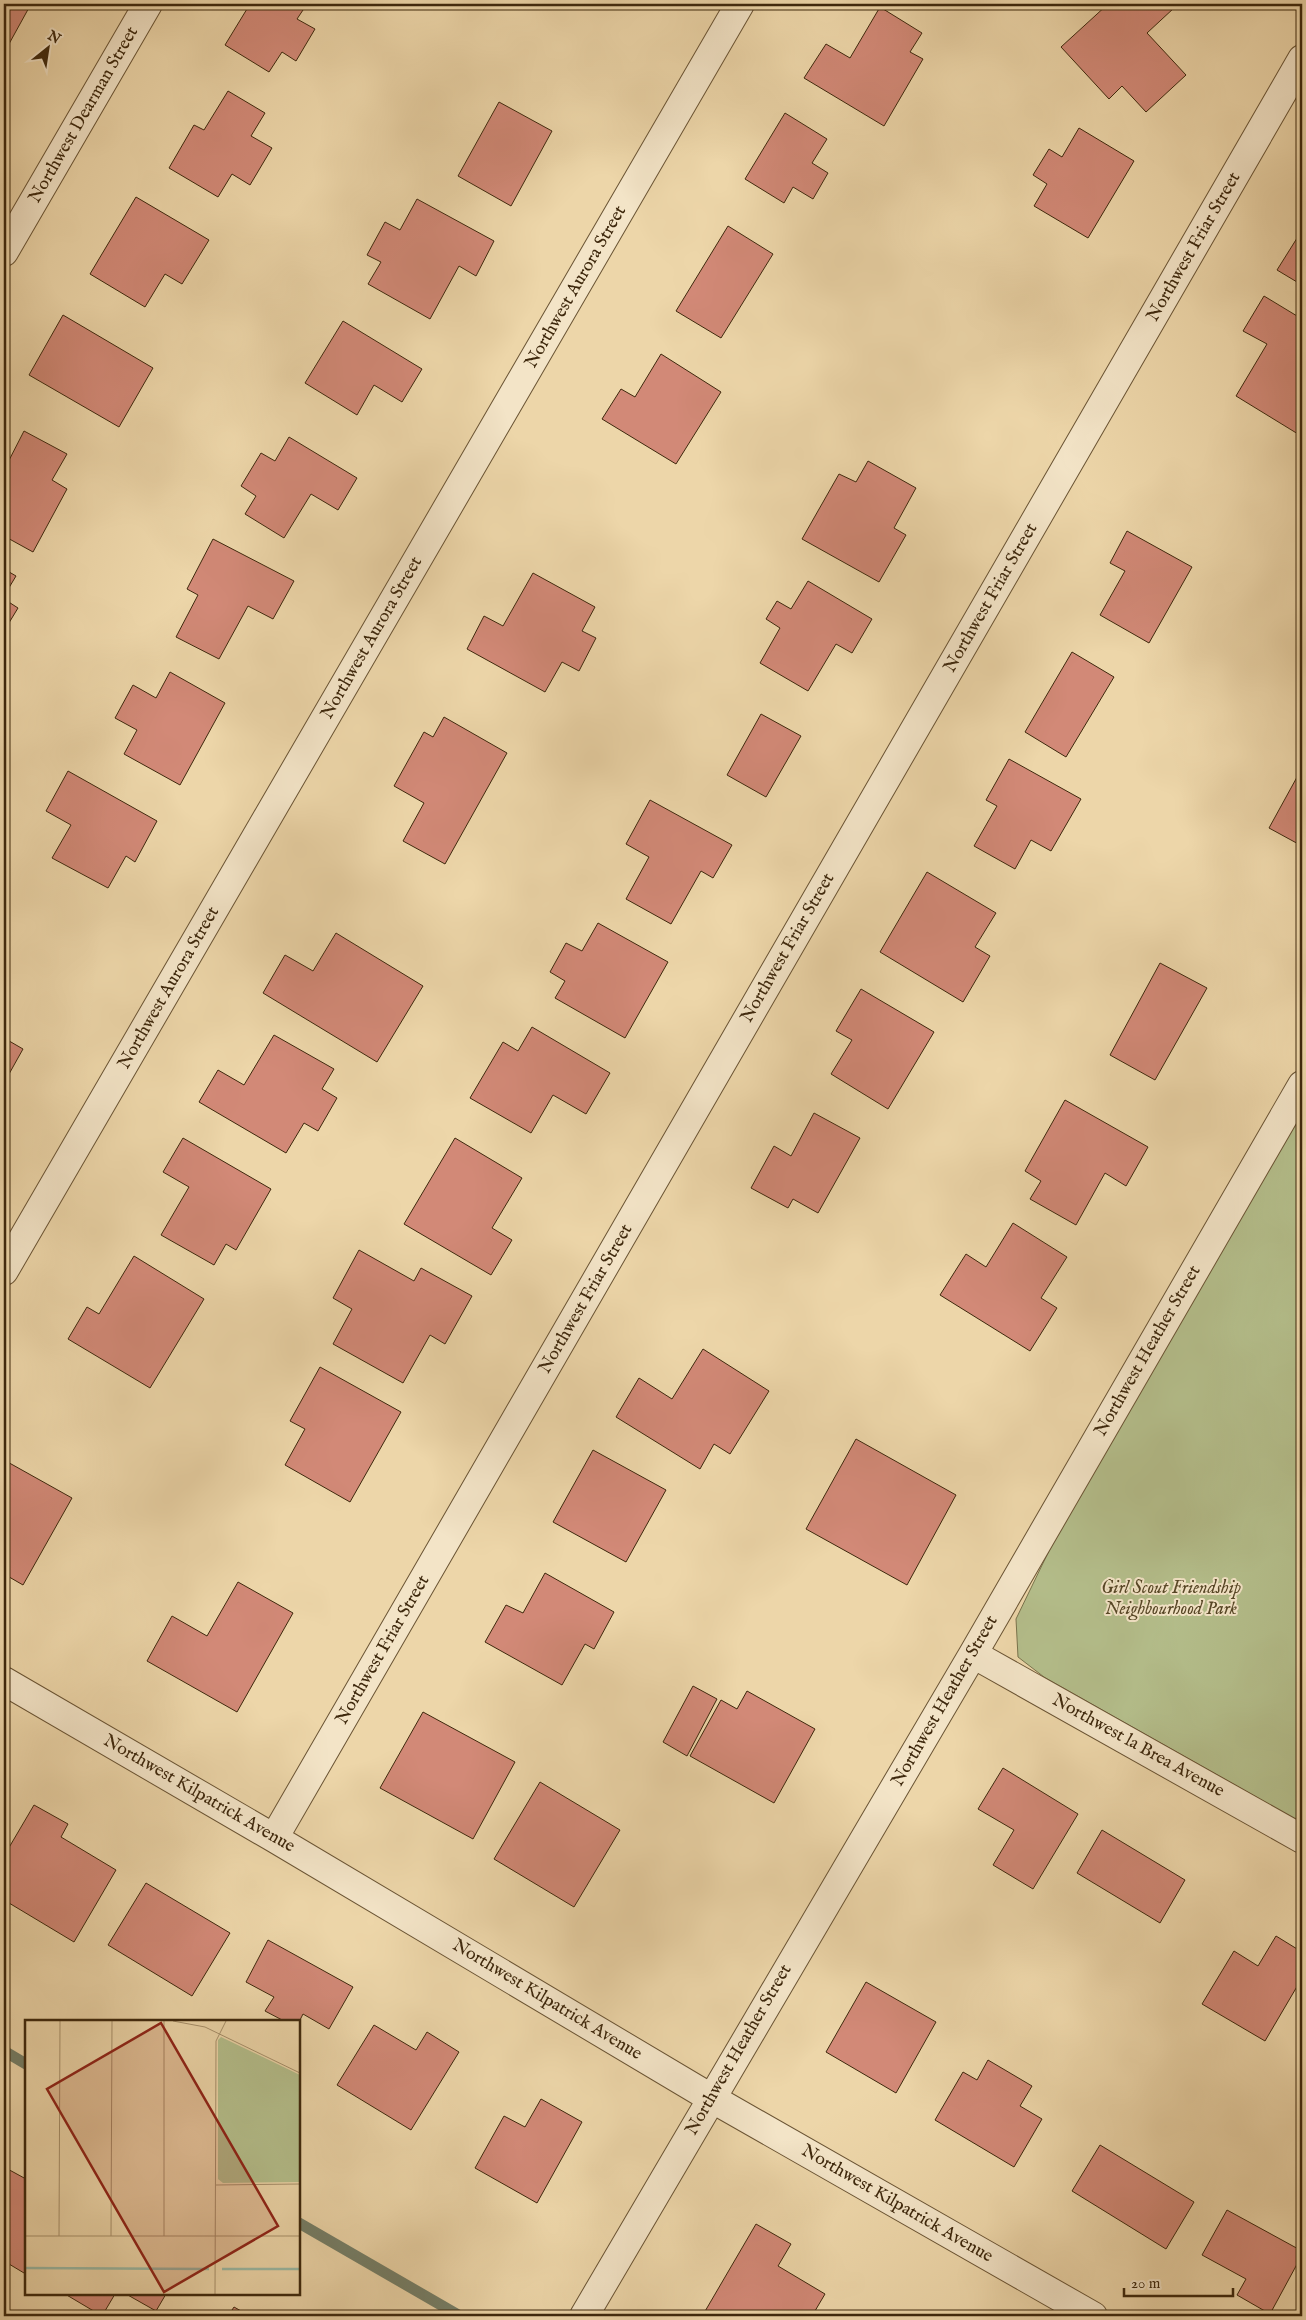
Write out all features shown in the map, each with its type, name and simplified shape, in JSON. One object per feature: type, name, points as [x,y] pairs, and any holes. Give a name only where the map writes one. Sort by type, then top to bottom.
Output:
[{"type":"street","name":"Northwest Dearman Street","points":[[4,252],[148,4]]},
{"type":"street","name":"Northwest Aurora Street","points":[[4,1271],[740,4]]},
{"type":"street","name":"Northwest Friar Street","points":[[274,1838],[1302,59]]},
{"type":"street","name":"Northwest Heather Street","points":[[584,2316],[973,1654],[1302,1085]]},
{"type":"street","name":"Northwest la Brea Avenue","points":[[973,1654],[1302,1839]]},
{"type":"street","name":"Northwest Kilpatrick Avenue","points":[[4,1680],[711,2098],[1093,2316]]},
{"type":"green space","name":"Girl Scout Friendship Neighbourhood Park","points":[[1302,1110],[1302,1823],[1044,1677],[1018,1657],[1016,1619],[1060,1528]]},
{"type":"building","points":[[4,4],[31,4],[4,53]]},
{"type":"building","points":[[250,4],[307,4],[297,19],[315,29],[296,61],[282,52],[269,72],[225,45]]},
{"type":"building","points":[[1108,4],[1171,4],[1174,8],[1147,33],[1186,75],[1146,112],[1122,86],[1109,99],[1061,47]]},
{"type":"building","points":[[880,7],[922,33],[910,52],[923,59],[884,126],[804,78],[826,44],[850,58]]},
{"type":"building","points":[[228,91],[265,113],[251,136],[272,148],[250,185],[232,174],[218,197],[169,168],[194,125],[204,130]]},
{"type":"building","points":[[499,102],[552,131],[511,206],[458,176]]},
{"type":"building","points":[[785,113],[827,139],[812,163],[828,173],[813,199],[793,187],[784,203],[745,179]]},
{"type":"building","points":[[1079,128],[1134,161],[1088,238],[1034,206],[1047,184],[1033,175],[1049,149],[1062,157]]},
{"type":"building","points":[[136,197],[209,240],[182,284],[165,274],[145,307],[90,274]]},
{"type":"building","points":[[417,199],[494,241],[476,276],[459,266],[430,319],[368,284],[381,262],[367,255],[385,222],[400,230]]},
{"type":"building","points":[[728,226],[773,254],[721,338],[676,311]]},
{"type":"building","points":[[1299,235],[1302,236],[1302,285],[1277,270]]},
{"type":"building","points":[[1264,296],[1302,319],[1302,427],[1298,434],[1236,396],[1267,344],[1243,331]]},
{"type":"building","points":[[63,315],[153,368],[119,427],[29,375]]},
{"type":"building","points":[[343,321],[422,369],[402,402],[374,385],[357,415],[305,383]]},
{"type":"building","points":[[661,354],[721,392],[676,464],[602,419],[621,389],[635,397]]},
{"type":"building","points":[[24,431],[67,454],[52,480],[67,489],[33,552],[4,536],[4,470]]},
{"type":"building","points":[[289,437],[357,478],[338,510],[311,494],[284,538],[245,514],[256,496],[241,486],[261,453],[275,461]]},
{"type":"building","points":[[868,461],[916,488],[894,528],[906,535],[879,582],[802,539],[839,474],[856,482]]},
{"type":"building","points":[[1127,531],[1192,567],[1149,643],[1100,615],[1125,571],[1110,563]]},
{"type":"building","points":[[213,539],[294,581],[273,619],[248,606],[219,659],[176,637],[198,595],[187,589]]},
{"type":"building","points":[[4,569],[16,576],[4,596]]},
{"type":"building","points":[[533,573],[595,607],[582,631],[596,638],[579,671],[562,662],[545,692],[467,649],[484,616],[503,626]]},
{"type":"building","points":[[808,581],[872,619],[852,653],[836,644],[808,691],[760,663],[780,628],[766,619],[777,601],[791,609]]},
{"type":"building","points":[[4,599],[18,608],[4,631]]},
{"type":"building","points":[[1072,652],[1114,677],[1066,757],[1025,732]]},
{"type":"building","points":[[170,672],[225,703],[180,785],[124,754],[137,730],[115,718],[133,685],[156,698]]},
{"type":"building","points":[[761,714],[801,736],[766,797],[727,775]]},
{"type":"building","points":[[444,717],[507,753],[445,864],[403,841],[424,803],[394,786],[424,732],[433,737]]},
{"type":"building","points":[[1009,759],[1081,799],[1051,851],[1031,840],[1015,869],[974,846],[997,806],[986,800]]},
{"type":"building","points":[[1302,768],[1302,846],[1269,828]]},
{"type":"building","points":[[68,771],[157,821],[135,862],[126,856],[108,888],[52,858],[71,825],[46,811]]},
{"type":"building","points":[[650,800],[732,845],[713,878],[701,871],[671,924],[626,899],[649,857],[626,844]]},
{"type":"building","points":[[927,872],[996,913],[975,947],[990,956],[963,1002],[880,952]]},
{"type":"building","points":[[598,923],[668,962],[625,1038],[555,998],[565,981],[550,972],[566,943],[582,951]]},
{"type":"building","points":[[336,933],[423,986],[377,1062],[263,993],[285,955],[313,971]]},
{"type":"building","points":[[1160,963],[1207,988],[1155,1080],[1110,1055]]},
{"type":"building","points":[[861,989],[934,1032],[888,1109],[831,1074],[852,1040],[836,1031]]},
{"type":"building","points":[[532,1027],[610,1073],[586,1114],[553,1095],[531,1133],[470,1098],[503,1042],[518,1051]]},
{"type":"building","points":[[274,1035],[334,1069],[322,1089],[337,1098],[318,1131],[304,1123],[286,1153],[199,1102],[218,1070],[244,1085]]},
{"type":"building","points":[[4,1038],[23,1049],[4,1083]]},
{"type":"building","points":[[1065,1100],[1148,1147],[1126,1186],[1105,1173],[1076,1225],[1030,1199],[1041,1181],[1025,1171]]},
{"type":"building","points":[[814,1113],[860,1138],[818,1213],[793,1199],[788,1208],[751,1188],[774,1146],[791,1156]]},
{"type":"building","points":[[183,1138],[271,1189],[236,1250],[226,1244],[214,1265],[161,1235],[189,1187],[163,1172]]},
{"type":"building","points":[[455,1138],[522,1178],[492,1228],[512,1240],[491,1275],[404,1224]]},
{"type":"building","points":[[1013,1223],[1067,1257],[1041,1298],[1057,1308],[1030,1351],[940,1295],[966,1254],[986,1267]]},
{"type":"building","points":[[359,1250],[414,1281],[421,1268],[472,1296],[445,1344],[430,1335],[403,1383],[333,1344],[352,1309],[333,1298]]},
{"type":"building","points":[[134,1256],[204,1299],[150,1388],[68,1339],[87,1307],[99,1314]]},
{"type":"building","points":[[703,1349],[769,1391],[730,1454],[714,1444],[700,1469],[616,1417],[639,1378],[672,1399]]},
{"type":"building","points":[[320,1367],[401,1412],[350,1502],[285,1465],[305,1429],[290,1421]]},
{"type":"building","points":[[856,1439],[956,1495],[907,1585],[806,1529]]},
{"type":"building","points":[[593,1450],[666,1490],[626,1562],[553,1522]]},
{"type":"building","points":[[4,1460],[72,1498],[23,1585],[4,1574]]},
{"type":"building","points":[[545,1573],[614,1612],[594,1649],[585,1644],[562,1685],[485,1642],[506,1605],[523,1613]]},
{"type":"building","points":[[238,1582],[293,1613],[237,1712],[147,1661],[172,1616],[207,1636]]},
{"type":"building","points":[[693,1686],[717,1699],[687,1756],[663,1742]]},
{"type":"building","points":[[747,1691],[815,1729],[774,1803],[690,1756],[721,1700],[737,1709]]},
{"type":"building","points":[[423,1712],[515,1762],[473,1839],[380,1788]]},
{"type":"building","points":[[1003,1768],[1078,1814],[1033,1889],[993,1865],[1014,1830],[978,1809]]},
{"type":"building","points":[[540,1782],[620,1830],[574,1907],[494,1859]]},
{"type":"building","points":[[34,1805],[68,1824],[61,1837],[116,1870],[74,1942],[4,1900],[4,1856]]},
{"type":"building","points":[[1102,1830],[1185,1880],[1160,1923],[1077,1873]]},
{"type":"building","points":[[146,1883],[230,1933],[192,1996],[108,1945]]},
{"type":"building","points":[[1276,1936],[1302,1952],[1302,1978],[1265,2041],[1202,2004],[1234,1951],[1258,1966]]},
{"type":"building","points":[[268,1940],[353,1987],[329,2029],[303,2014],[300,2020],[282,2020],[265,2011],[274,1997],[246,1982]]},
{"type":"building","points":[[866,1982],[936,2022],[896,2093],[826,2052]]},
{"type":"building","points":[[374,2025],[416,2050],[427,2032],[459,2052],[411,2130],[337,2085]]},
{"type":"building","points":[[988,2060],[1032,2086],[1020,2106],[1042,2119],[1014,2167],[935,2120],[963,2072],[977,2080]]},
{"type":"building","points":[[541,2099],[582,2122],[537,2203],[475,2168],[504,2116],[525,2127]]},
{"type":"building","points":[[1100,2145],[1194,2202],[1166,2249],[1072,2191]]},
{"type":"building","points":[[4,2167],[25,2178],[25,2272],[24,2273],[4,2261]]},
{"type":"building","points":[[1227,2210],[1302,2251],[1302,2255],[1270,2314],[1237,2295],[1246,2279],[1202,2255]]},
{"type":"building","points":[[756,2224],[791,2244],[778,2266],[825,2294],[812,2316],[710,2316],[704,2313]]},
{"type":"building","points":[[67,2295],[114,2295],[102,2316]]},
{"type":"building","points":[[128,2295],[165,2295],[156,2311]]},
{"type":"building","points":[[234,2307],[250,2316],[228,2316]]},
{"type":"waterway","points":[[4,2051],[25,2063]]},
{"type":"waterway","points":[[300,2224],[460,2316]]}]
